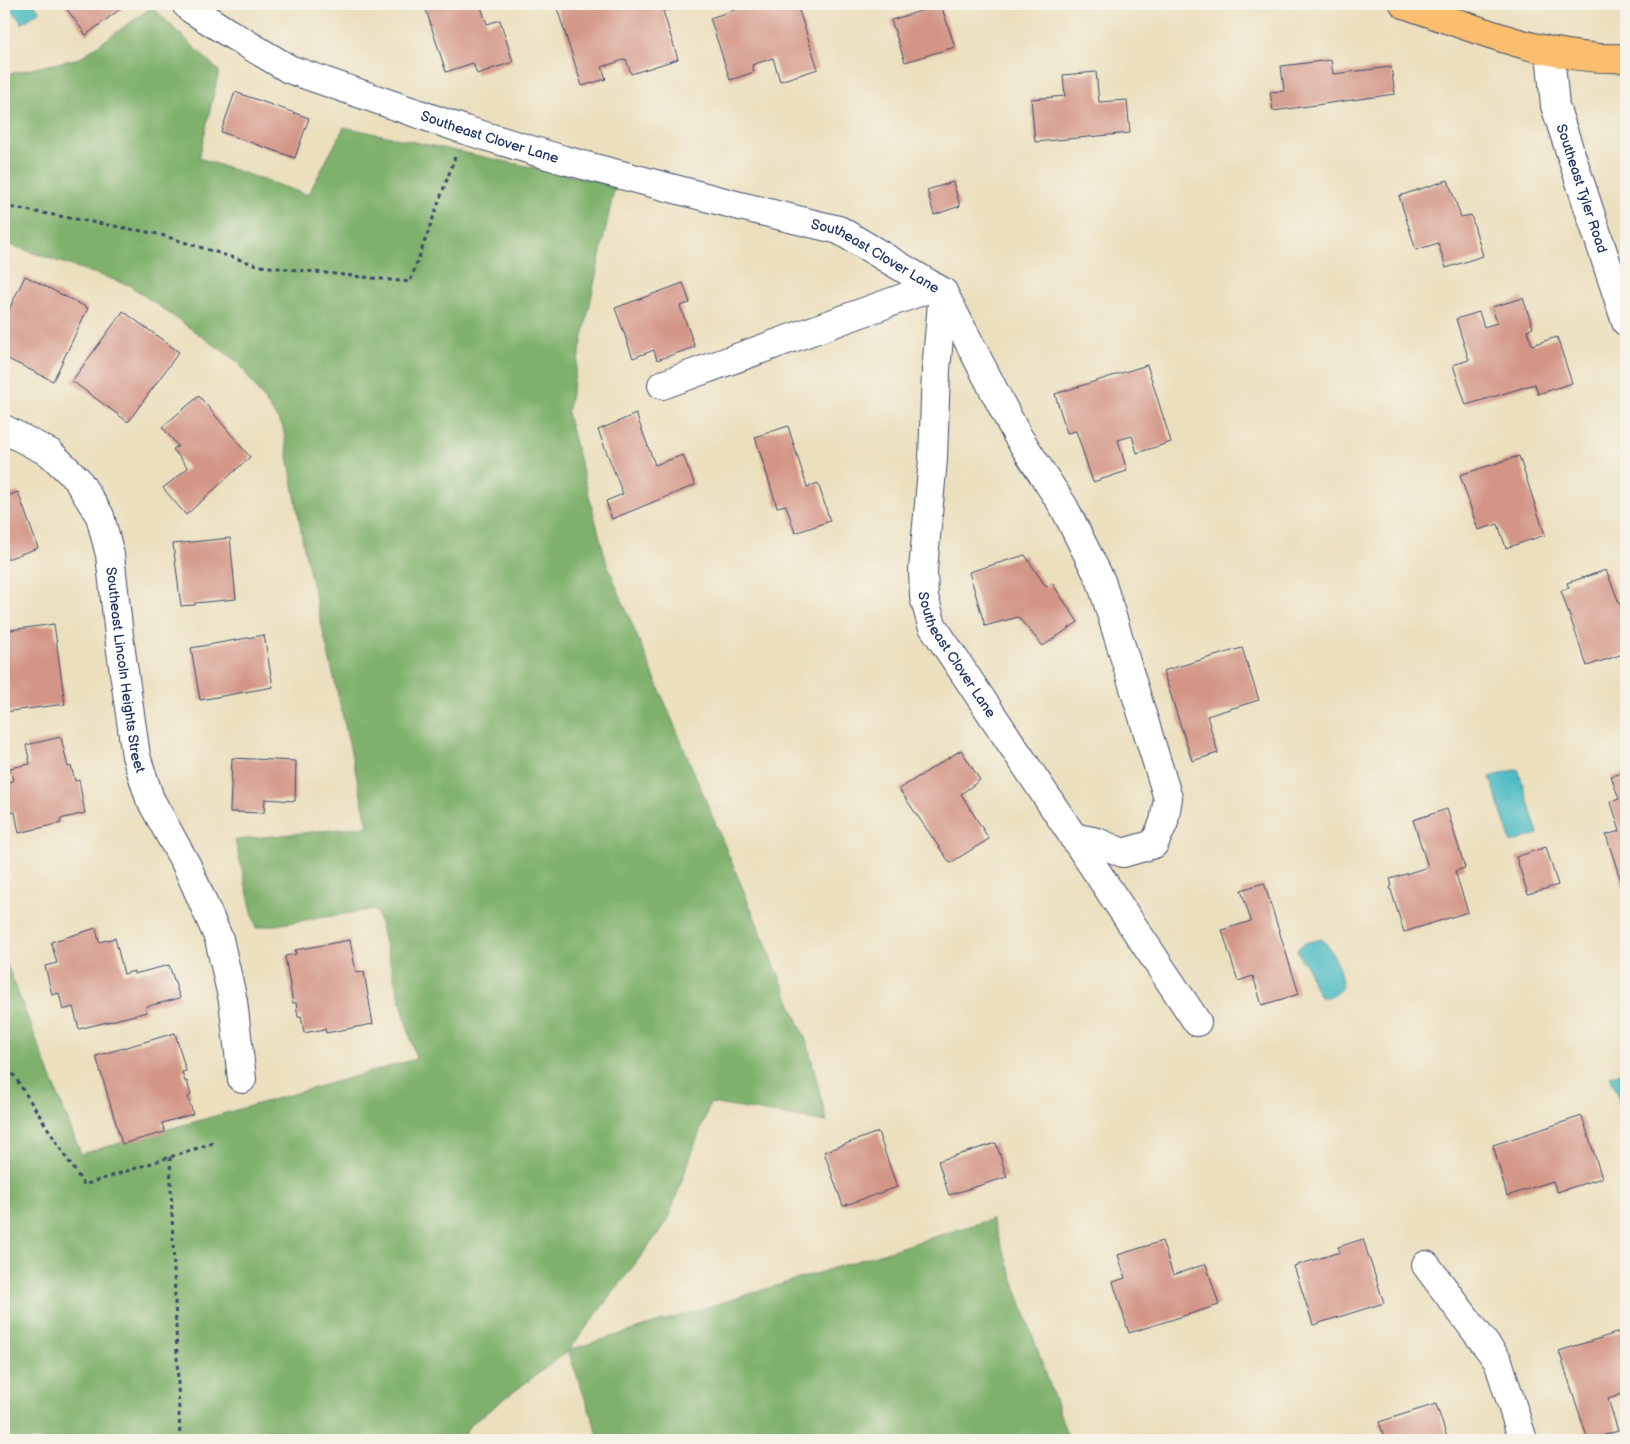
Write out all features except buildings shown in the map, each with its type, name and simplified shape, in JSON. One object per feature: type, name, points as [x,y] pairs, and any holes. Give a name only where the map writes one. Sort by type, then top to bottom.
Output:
[{"type":"main road","points":[[1404,4],[1550,52],[1592,58],[1626,58]]},
{"type":"street","name":"Southeast Clover Lane","points":[[186,4],[227,32],[289,69],[465,130],[564,160],[839,230],[938,289],[933,459],[923,570],[924,597],[932,625],[1197,1022]]},
{"type":"street","name":"Southeast Tyler Road","points":[[1550,52],[1555,106],[1626,322]]},
{"type":"street","points":[[662,385],[938,289],[1018,434],[1064,507],[1101,581],[1168,798],[1164,822],[1154,844],[1123,853],[1097,842],[1074,837]]},
{"type":"street","name":"Southeast Lincoln Heights Street","points":[[4,429],[50,453],[77,479],[100,516],[110,555],[136,756],[150,799],[187,866],[219,939],[233,1001],[242,1079]]},
{"type":"street","points":[[1426,1266],[1498,1361],[1523,1440]]},
{"type":"path","points":[[4,206],[158,234],[260,266],[410,282],[458,149]]},
{"type":"path","points":[[4,1060],[84,1185],[213,1143]]},
{"type":"path","points":[[170,1157],[180,1440]]},
{"type":"green space","points":[[152,7],[219,71],[199,158],[308,195],[344,127],[615,185],[567,413],[607,564],[808,1045],[827,1122],[710,1103],[667,1222],[569,1350],[992,1219],[1069,1440],[600,1440],[568,1351],[471,1424],[460,1440],[4,1440],[4,957],[81,1154],[416,1059],[376,909],[256,928],[235,840],[368,826],[304,548],[283,427],[238,362],[129,285],[4,243],[4,75],[80,58]]},
{"type":"water","points":[[8,4],[34,4],[40,11],[22,24]]},
{"type":"water","points":[[1518,769],[1538,834],[1511,843],[1490,777]]},
{"type":"water","points":[[1322,939],[1336,962],[1341,975],[1342,988],[1332,996],[1326,997],[1320,997],[1312,982],[1306,963],[1302,961],[1297,950],[1304,944]]},
{"type":"water","points":[[1626,1070],[1626,1118],[1610,1076]]}]
